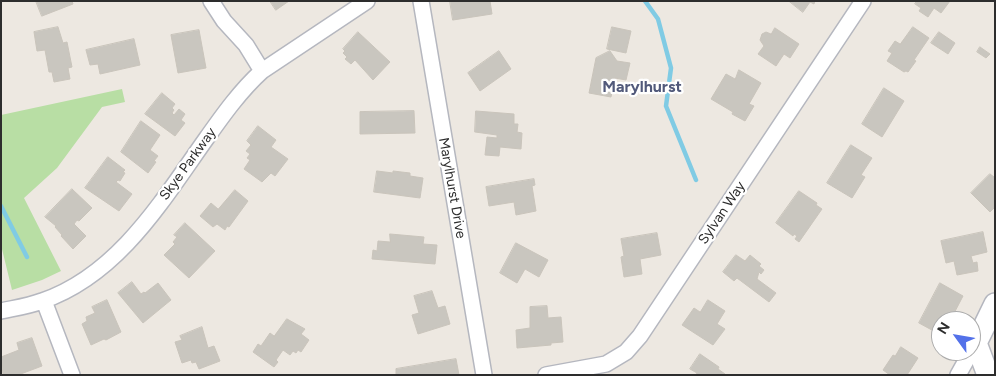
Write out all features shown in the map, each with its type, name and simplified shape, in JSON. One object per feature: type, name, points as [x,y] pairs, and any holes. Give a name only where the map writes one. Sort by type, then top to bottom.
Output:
[{"type":"street","points":[[211,1],[224,21],[246,46],[262,72]]},
{"type":"street","name":"Skye Parkway","points":[[1,311],[44,301],[88,277],[119,253],[154,210],[236,98],[262,72],[367,1]]},
{"type":"street","name":"Marylhurst Drive","points":[[421,1],[484,375]]},
{"type":"street","name":"Sylvan Way","points":[[546,375],[606,364],[626,352],[640,336],[863,1]]},
{"type":"street","points":[[44,301],[72,375]]},
{"type":"street","points":[[981,333],[995,304]]},
{"type":"street","points":[[981,356],[988,375]]},
{"type":"street","points":[[958,375],[966,361]]},
{"type":"green space","points":[[122,89],[125,102],[102,107],[57,168],[24,198],[61,271],[42,280],[12,290],[1,245],[1,115]]},
{"type":"building","points":[[36,1],[72,1],[73,4],[42,16]]},
{"type":"building","points":[[270,1],[289,1],[276,10]]},
{"type":"building","points":[[450,1],[490,1],[492,14],[453,20]]},
{"type":"building","points":[[789,1],[815,1],[814,4],[810,2],[803,12]]},
{"type":"building","points":[[917,1],[950,1],[941,13],[934,8],[928,17],[919,11],[921,8],[915,4]]},
{"type":"building","points":[[58,27],[63,43],[67,42],[72,67],[68,68],[70,79],[54,82],[52,72],[49,72],[45,50],[37,51],[34,32]]},
{"type":"building","points":[[612,27],[631,31],[626,53],[607,49]]},
{"type":"building","points":[[913,27],[929,38],[908,72],[904,72],[887,61],[892,53],[888,51],[895,41],[900,44]]},
{"type":"building","points":[[775,28],[799,44],[790,58],[784,54],[776,66],[758,54],[764,46],[760,40],[762,34],[766,32],[771,34]]},
{"type":"building","points":[[199,30],[206,68],[178,73],[171,35]]},
{"type":"building","points":[[358,32],[390,62],[373,80],[355,60],[351,64],[345,59],[347,57],[343,53],[345,51],[343,49]]},
{"type":"building","points":[[939,32],[955,43],[948,54],[931,43]]},
{"type":"building","points":[[134,39],[140,65],[100,74],[98,64],[90,65],[86,50]]},
{"type":"building","points":[[980,47],[990,54],[986,58],[977,52]]},
{"type":"building","points":[[499,51],[511,69],[480,91],[468,73]]},
{"type":"building","points":[[610,51],[617,61],[630,63],[626,80],[615,78],[611,97],[589,93],[596,58]]},
{"type":"building","points":[[739,70],[761,83],[749,104],[754,106],[745,121],[711,99],[726,74],[735,79]]},
{"type":"building","points":[[884,88],[904,101],[882,137],[862,124]]},
{"type":"building","points":[[162,93],[175,104],[172,108],[174,115],[179,109],[185,114],[181,120],[185,123],[175,136],[145,114]]},
{"type":"building","points":[[414,111],[415,133],[360,134],[360,112]]},
{"type":"building","points":[[476,111],[514,114],[514,124],[518,124],[517,132],[522,133],[521,149],[500,147],[499,156],[485,155],[487,137],[497,138],[497,135],[475,132]]},
{"type":"building","points":[[141,121],[160,135],[150,150],[158,156],[148,173],[121,152]]},
{"type":"building","points":[[258,126],[276,140],[271,147],[288,159],[275,176],[271,173],[262,182],[244,169],[250,160],[247,158],[250,154],[246,151],[251,145],[247,141]]},
{"type":"building","points":[[851,145],[872,158],[861,175],[865,177],[852,198],[827,183]]},
{"type":"building","points":[[108,157],[125,170],[120,181],[116,182],[132,194],[119,211],[85,188]]},
{"type":"building","points":[[377,171],[410,173],[410,176],[423,178],[420,198],[374,192]]},
{"type":"building","points":[[990,174],[995,176],[995,207],[990,212],[971,193]]},
{"type":"building","points":[[534,179],[535,185],[532,186],[536,211],[516,215],[514,202],[489,206],[486,187]]},
{"type":"building","points":[[72,189],[92,208],[74,224],[86,236],[73,249],[61,236],[56,226],[45,217]]},
{"type":"building","points":[[235,190],[248,201],[225,230],[217,224],[213,227],[200,216],[211,203],[218,209]]},
{"type":"building","points":[[799,191],[817,203],[816,205],[822,209],[799,242],[795,239],[797,236],[794,234],[793,236],[776,223]]},
{"type":"building","points":[[185,223],[215,251],[189,278],[164,255],[175,244],[173,242],[177,237],[174,235]]},
{"type":"building","points":[[983,232],[987,252],[971,256],[973,263],[977,262],[978,271],[957,275],[954,261],[946,263],[941,241]]},
{"type":"building","points":[[657,233],[661,255],[640,259],[642,274],[624,277],[621,257],[624,256],[621,239]]},
{"type":"building","points":[[390,234],[424,237],[423,244],[437,245],[435,264],[372,259],[373,250],[377,251],[378,241],[390,242]]},
{"type":"building","points":[[516,243],[548,260],[539,277],[525,269],[517,283],[500,273]]},
{"type":"building","points":[[736,255],[745,261],[750,255],[761,264],[759,266],[764,270],[761,274],[759,272],[757,279],[776,293],[769,302],[737,278],[734,281],[723,272]]},
{"type":"building","points":[[132,282],[141,294],[158,283],[171,300],[143,323],[118,293]]},
{"type":"building","points":[[940,283],[963,296],[955,311],[931,311],[931,330],[919,323]]},
{"type":"building","points":[[432,291],[438,308],[445,306],[450,324],[418,334],[412,315],[419,313],[414,296]]},
{"type":"building","points":[[107,300],[121,332],[91,345],[82,324],[87,321],[86,317],[95,313],[92,307]]},
{"type":"building","points":[[708,300],[725,311],[717,324],[725,329],[713,345],[682,325],[694,308],[700,312]]},
{"type":"building","points":[[547,306],[548,318],[561,317],[563,342],[517,348],[516,330],[530,328],[530,307]]},
{"type":"building","points":[[287,319],[305,329],[301,334],[309,340],[301,352],[298,350],[296,353],[293,351],[290,355],[283,350],[276,360],[278,362],[274,367],[253,352],[258,344],[261,346],[270,333],[274,336]]},
{"type":"building","points":[[202,327],[208,348],[214,346],[220,361],[199,369],[196,362],[192,363],[191,360],[182,363],[175,342],[182,340],[180,336]]},
{"type":"building","points":[[32,338],[42,366],[18,375],[3,375],[1,357],[19,350],[17,343]]},
{"type":"building","points":[[901,347],[918,358],[907,375],[890,375],[883,370]]},
{"type":"building","points":[[700,354],[719,367],[718,369],[725,374],[696,375],[697,373],[690,369]]},
{"type":"building","points":[[456,359],[459,375],[396,375],[396,369]]},
{"type":"waterway","points":[[645,1],[658,19],[671,68],[666,106],[696,180]]},
{"type":"waterway","points":[[1,206],[27,257]]},
{"type":"district","name":"Marylhurst","points":[[642,87]]}]
